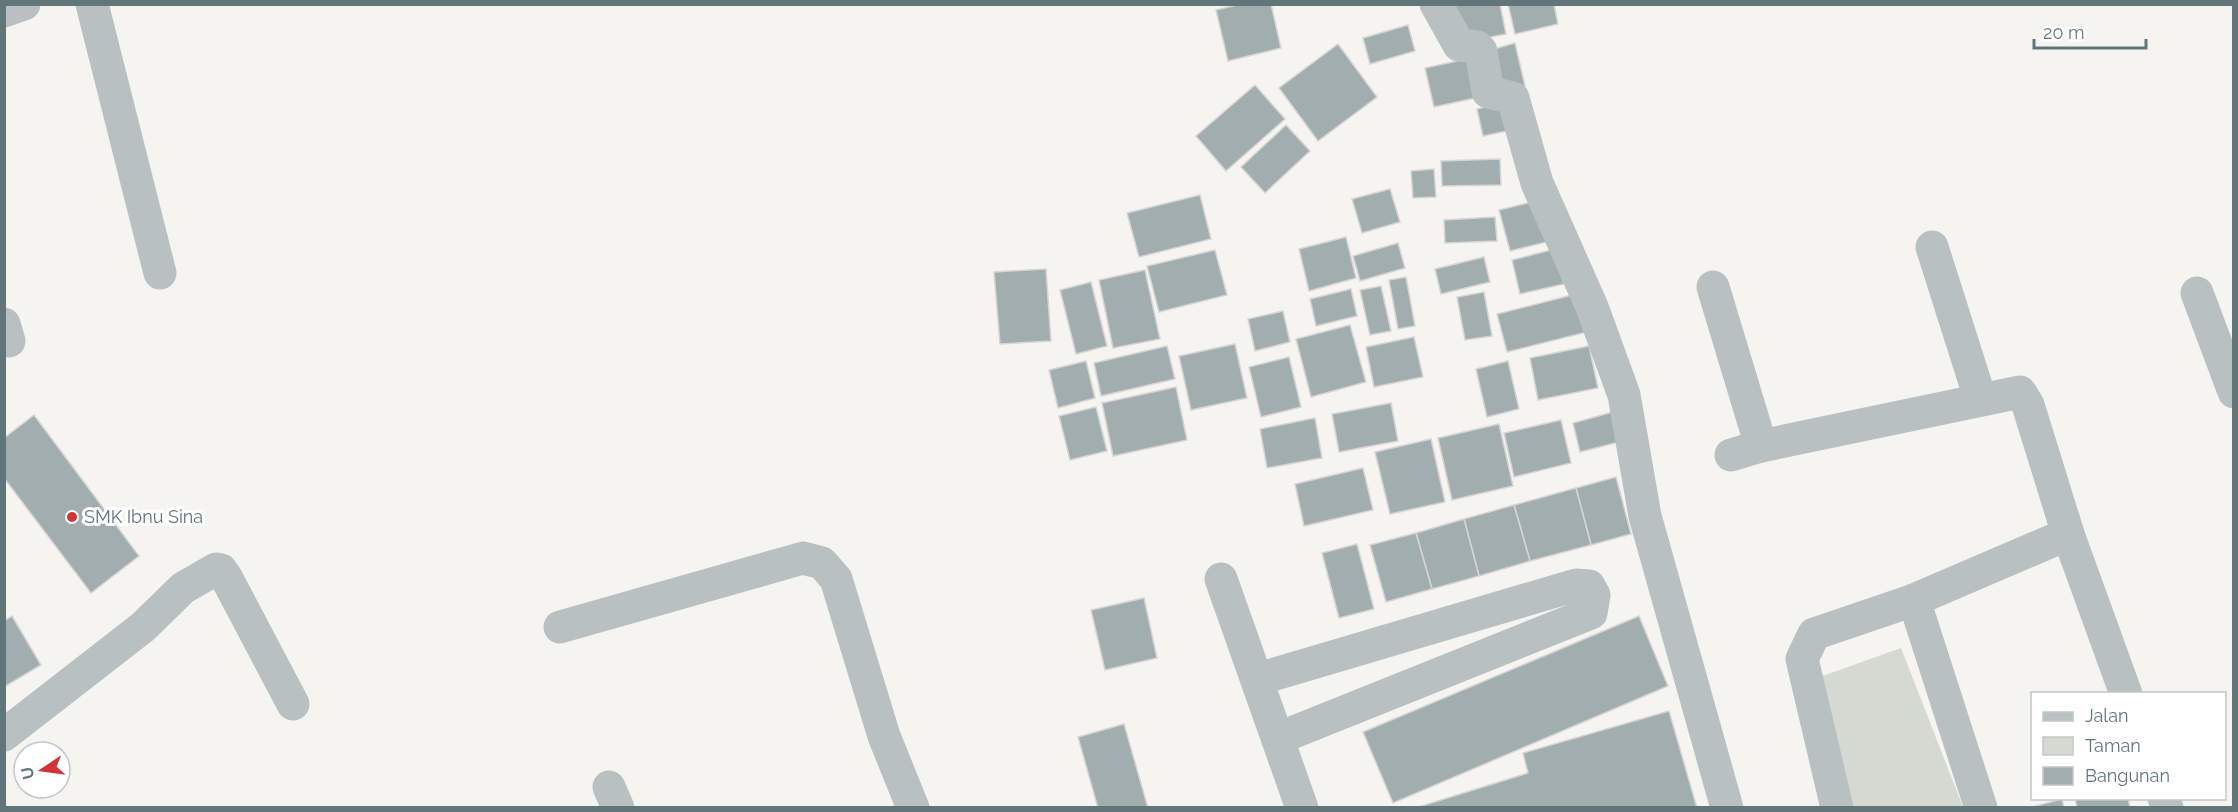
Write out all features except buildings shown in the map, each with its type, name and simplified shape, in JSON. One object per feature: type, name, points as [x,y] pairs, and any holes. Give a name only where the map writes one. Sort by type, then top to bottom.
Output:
[{"type":"street","points":[[4,11],[24,4]]},
{"type":"street","points":[[92,4],[160,273]]},
{"type":"street","points":[[1436,4],[1460,45],[1477,47],[1481,51],[1488,92],[1513,98],[1537,183],[1592,307],[1624,395],[1645,516],[1727,807]]},
{"type":"street","points":[[1932,247],[1980,399]]},
{"type":"street","points":[[1713,286],[1746,451],[2020,392],[2024,397],[2068,534],[2126,692]]},
{"type":"street","points":[[2197,293],[2234,392]]},
{"type":"street","points":[[1837,807],[1802,659],[1814,634],[1914,600],[2068,534]]},
{"type":"street","points":[[560,627],[803,558],[822,563],[836,579],[884,736],[913,807]]},
{"type":"street","points":[[4,735],[143,627],[183,588],[216,569],[221,570],[226,577],[293,704]]},
{"type":"street","points":[[1221,579],[1302,807]]},
{"type":"street","points":[[1258,679],[1576,585],[1589,586],[1594,595],[1591,613],[1279,738]]},
{"type":"street","points":[[1914,600],[1982,807]]},
{"type":"green space","points":[[1901,648],[1963,807],[1846,807],[1814,679]]},
{"type":"place","name":"SMK Ibnu Sina","points":[[72,517]]}]
